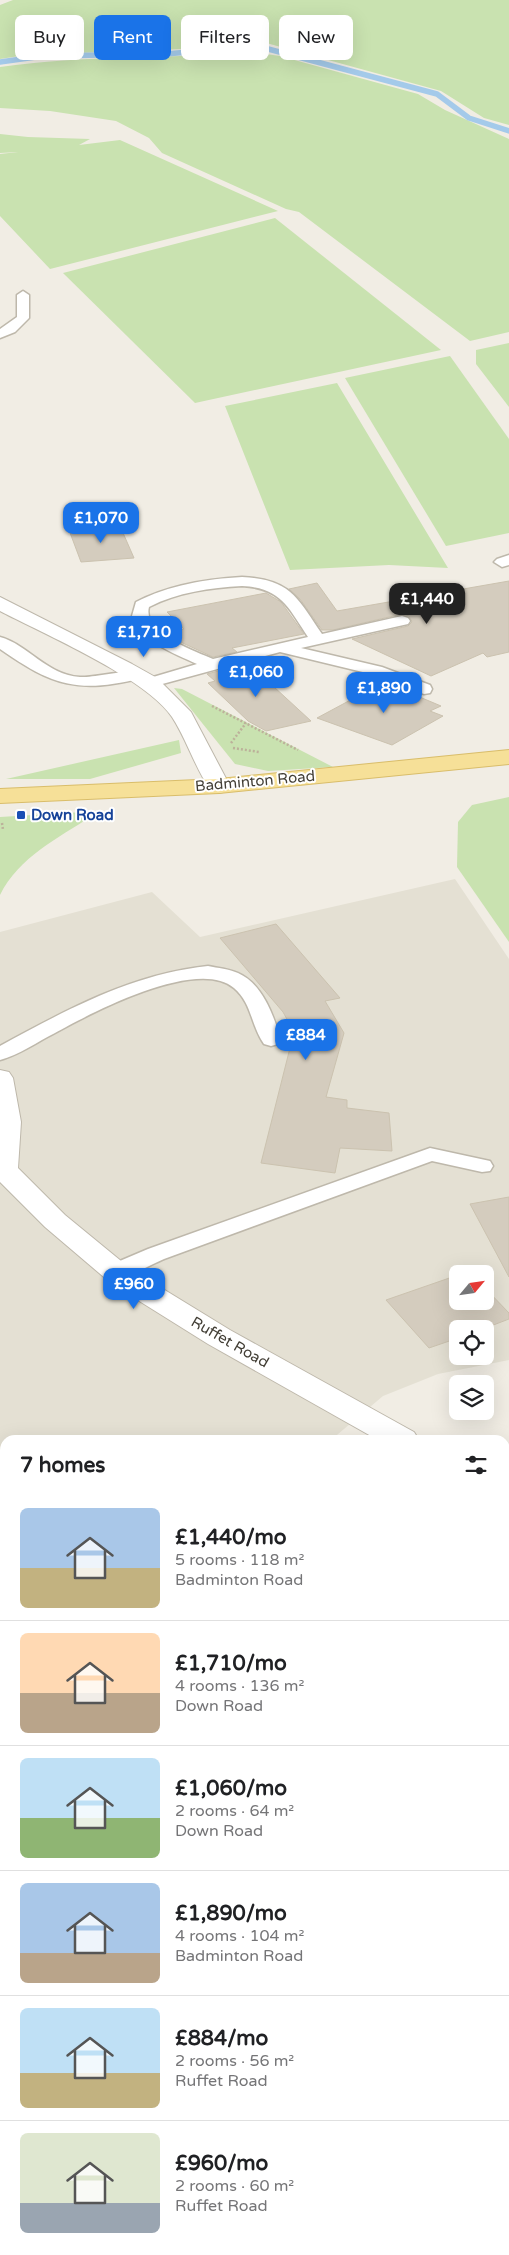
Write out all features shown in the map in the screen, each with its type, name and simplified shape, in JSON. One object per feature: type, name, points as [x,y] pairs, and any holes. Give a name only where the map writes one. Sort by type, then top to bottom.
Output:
[{"type":"main road","name":"Badminton Road","points":[[0,796],[219,786],[509,757]]},
{"type":"street","points":[[0,603],[142,679],[180,712],[219,786]]},
{"type":"street","name":"Ruffet Road","points":[[0,1078],[7,1122],[2,1170],[55,1221],[116,1271],[219,1337],[393,1435]]},
{"type":"lane","points":[[0,334],[11,329],[23,318],[23,295]]},
{"type":"lane","points":[[212,665],[174,647],[145,627],[139,616],[142,605],[153,597],[220,584],[250,582],[269,585],[282,593],[318,639]]},
{"type":"lane","points":[[0,642],[29,661],[76,682],[95,682],[142,679],[212,665],[402,621]]},
{"type":"lane","points":[[281,648],[376,670],[424,688]]},
{"type":"lane","points":[[0,1054],[71,1017],[144,985],[193,972],[213,973],[232,977],[246,989],[265,1019],[271,1040]]},
{"type":"lane","points":[[116,1271],[156,1254],[430,1154],[482,1166]]},
{"type":"path","points":[[205,702],[304,753]]},
{"type":"path","points":[[228,747],[246,723]]},
{"type":"shaded area","points":[[455,879],[509,959],[509,1360],[494,1363],[494,1320],[449,1320],[449,1365],[484,1365],[438,1374],[383,1396],[337,1435],[0,1435],[0,932],[152,892],[200,937]]},
{"type":"green space","points":[[13,0],[509,0],[509,125],[484,118],[441,91],[328,60],[353,60],[353,15],[279,15],[279,46],[269,44],[269,15],[181,15],[181,49],[171,49],[171,15],[94,15],[94,52],[84,53],[84,15],[15,15],[15,57],[0,59],[0,5]]},
{"type":"green space","points":[[269,54],[279,56],[279,60],[295,60],[418,94],[445,110],[509,139],[509,332],[470,341],[299,212],[286,209],[162,153],[149,138],[116,121],[50,111],[0,108],[0,67],[94,59],[171,60],[171,57],[181,56],[181,60],[269,60]]},
{"type":"green space","points":[[0,134],[90,139],[79,145],[120,140],[278,211],[50,269],[0,216],[0,154],[18,152],[0,153]]},
{"type":"green space","points":[[275,218],[441,350],[195,403],[63,273]]},
{"type":"green space","points":[[509,343],[509,407],[476,364],[476,350]]},
{"type":"green space","points":[[450,356],[509,439],[509,533],[446,546],[345,378]]},
{"type":"green space","points":[[337,383],[448,568],[389,565],[290,570],[225,406]]},
{"type":"green space","points":[[174,688],[182,689],[333,767],[268,771],[235,764]]},
{"type":"green space","points":[[179,740],[181,753],[90,779],[6,779]]},
{"type":"green space","points":[[509,797],[509,942],[457,867],[458,822],[472,805]]},
{"type":"green space","points":[[90,813],[92,816],[28,859],[8,882],[0,895],[0,817]]},
{"type":"building","points":[[120,526],[134,558],[81,562],[69,530]]},
{"type":"building","points":[[509,581],[509,652],[487,657],[483,653],[431,676],[352,639],[408,626],[412,622],[409,616],[402,614],[333,630],[322,630],[300,599],[289,589],[317,583],[337,611]]},
{"type":"building","points":[[266,593],[281,602],[304,634],[232,648],[237,652],[213,657],[174,639],[167,632],[184,629],[167,612]]},
{"type":"building","points":[[248,663],[311,721],[266,731],[248,721],[208,683],[215,681],[207,674]]},
{"type":"building","points":[[384,682],[441,706],[430,711],[443,716],[392,745],[317,718]]},
{"type":"building","points":[[276,924],[340,998],[325,1001],[344,1033],[326,1097],[347,1100],[347,1108],[389,1113],[392,1151],[340,1148],[335,1173],[261,1163],[294,1032],[283,1012],[220,938]]},
{"type":"building","points":[[509,1197],[509,1277],[470,1204]]},
{"type":"building","points":[[449,1278],[449,1310],[494,1310],[494,1297],[509,1313],[509,1319],[494,1325],[494,1320],[449,1320],[449,1341],[429,1348],[386,1300]]},
{"type":"waterway","points":[[0,62],[43,56],[166,54],[257,46],[437,94],[469,118],[509,131]]},
{"type":"place","name":"Down Road","points":[[21,815]]}]
